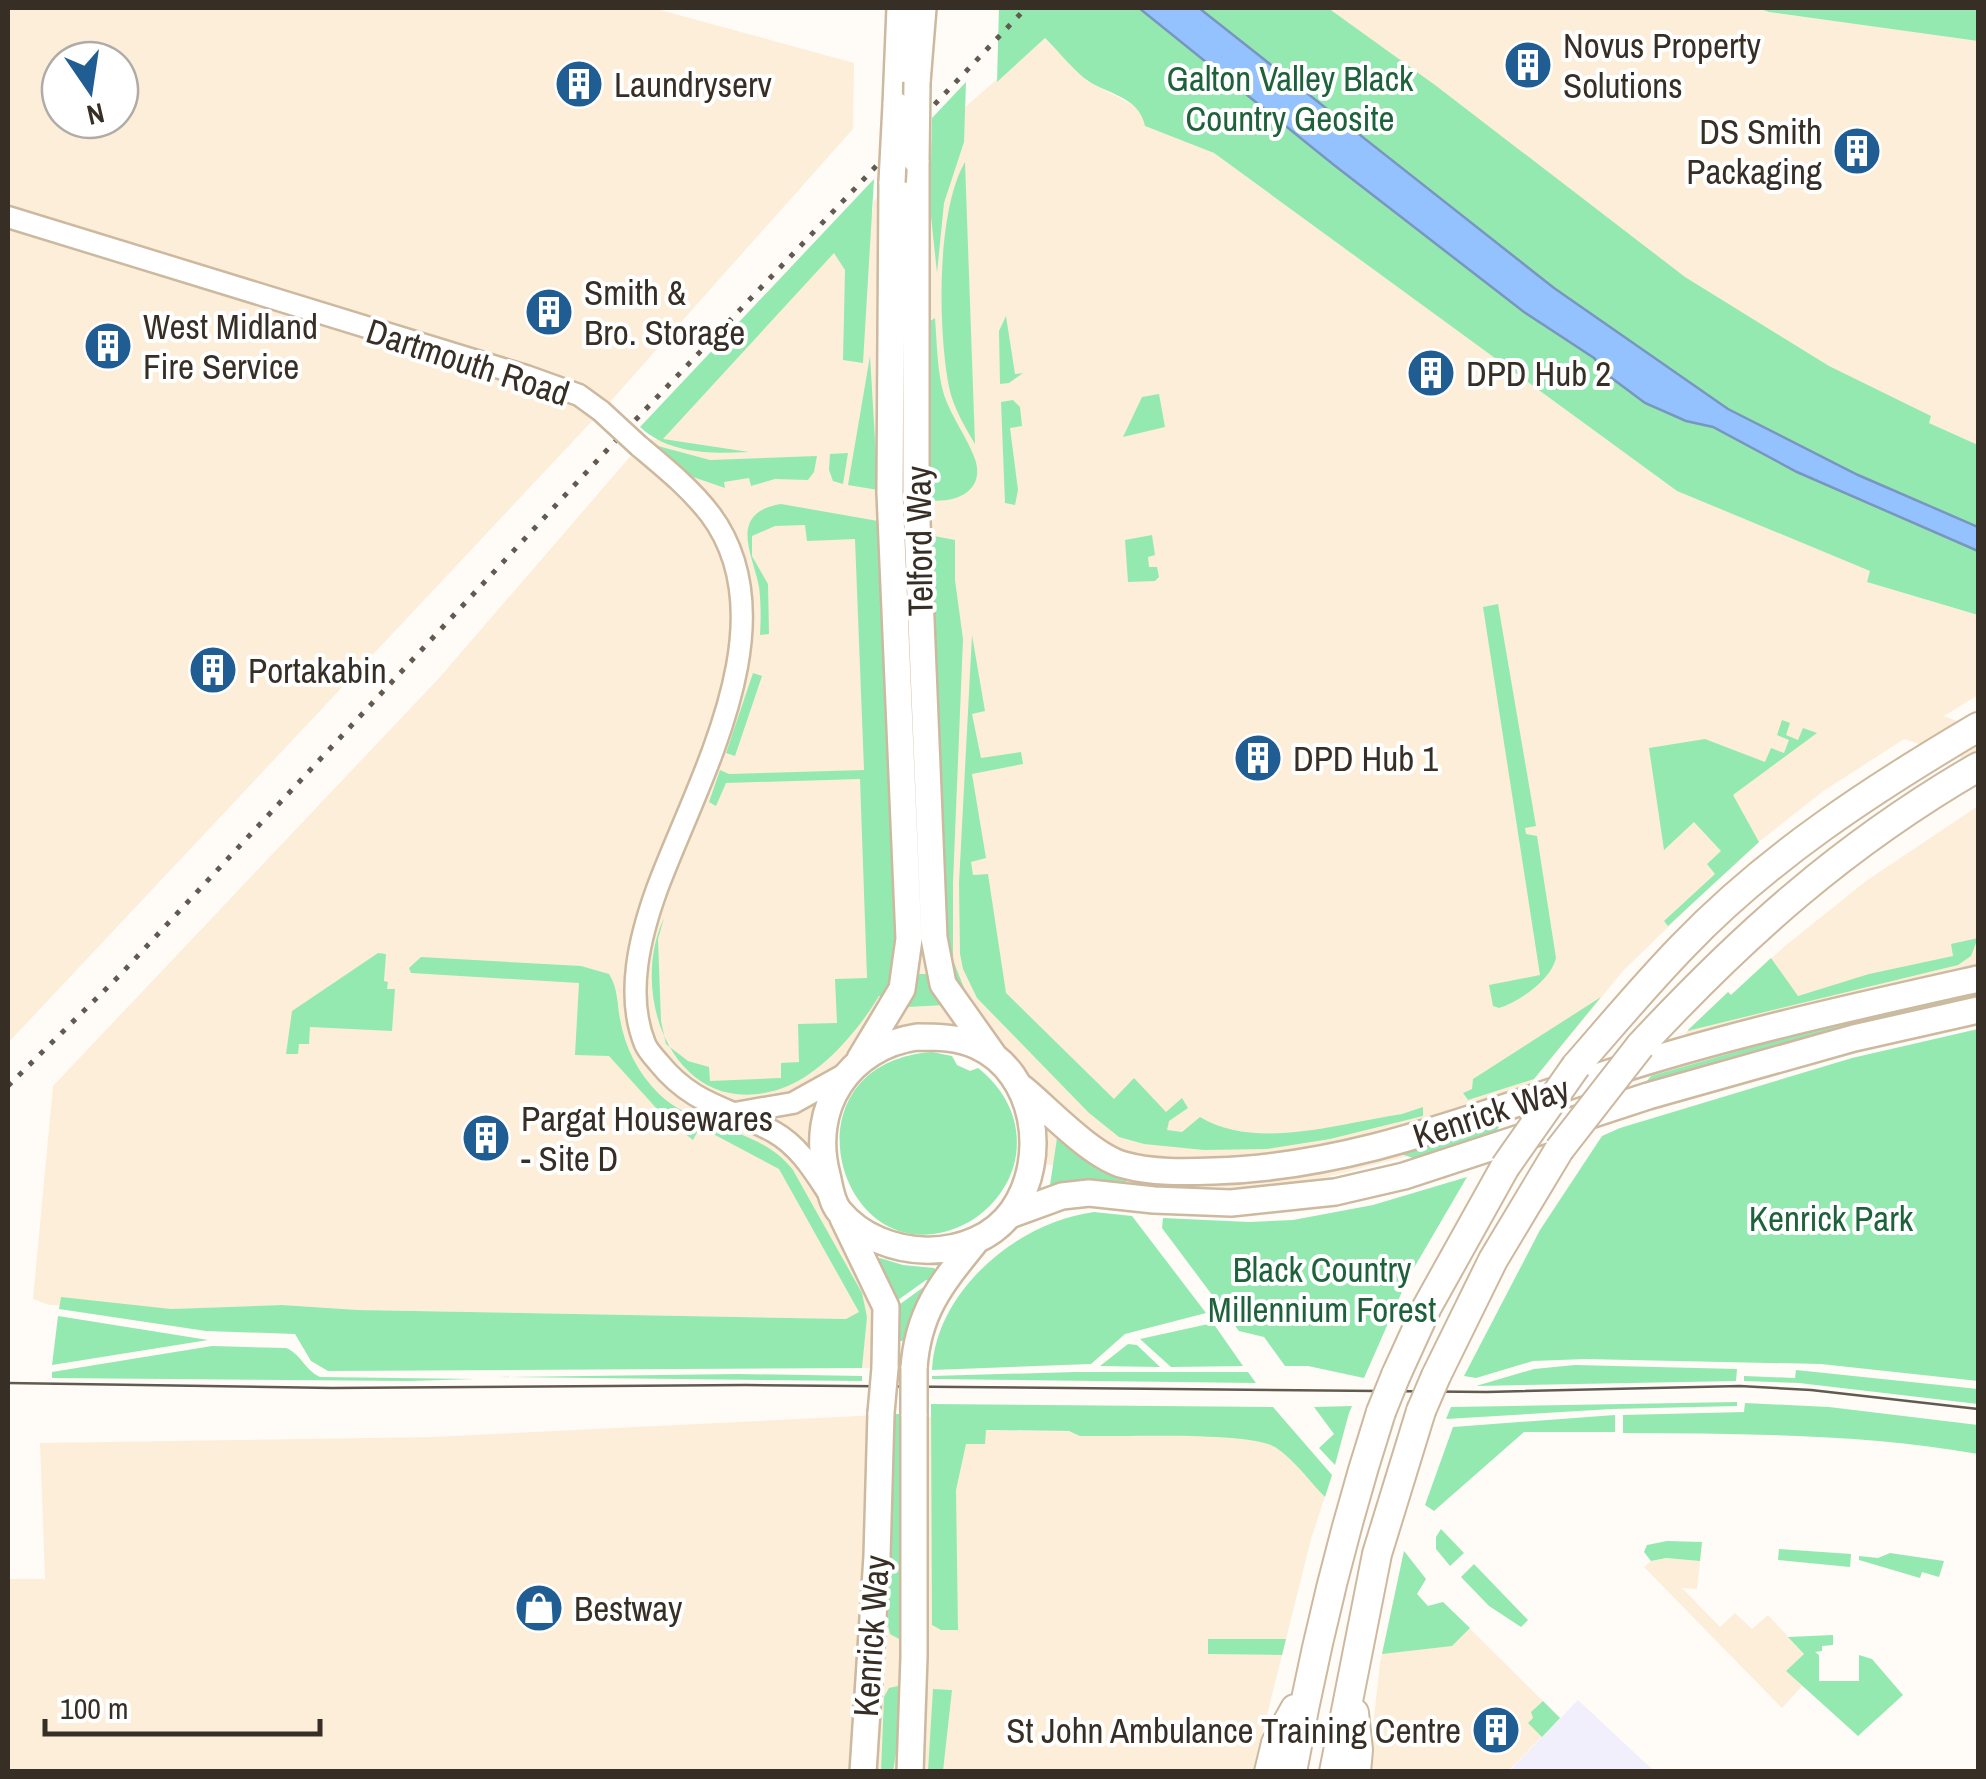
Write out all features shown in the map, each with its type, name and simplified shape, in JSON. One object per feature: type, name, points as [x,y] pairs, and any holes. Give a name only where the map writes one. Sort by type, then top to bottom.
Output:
[{"type":"highway","points":[[1292,1772],[1306,1689],[1339,1549],[1381,1412],[1426,1307],[1506,1167],[1576,1066],[1684,944],[1764,872],[1804,842],[1886,782],[1978,727]]},
{"type":"highway","points":[[1334,1772],[1377,1554],[1421,1411],[1492,1260],[1560,1150],[1640,1046],[1752,930],[1831,864],[1931,794],[1978,767]]},
{"type":"highway","points":[[1350,1682],[1358,1750],[1356,1772]]},
{"type":"highway","points":[[1269,1772],[1276,1744],[1306,1689]]},
{"type":"main road","name":"Telford Way","points":[[854,1065],[902,988],[909,939],[890,527],[892,182],[900,8]]},
{"type":"main road","name":"Telford Way","points":[[923,8],[916,160],[916,498],[937,964],[943,984],[994,1056]]},
{"type":"main road","name":"Kenrick Way","points":[[1022,1088],[1084,1142],[1122,1165],[1190,1172],[1275,1168],[1391,1145],[1604,1074],[1859,1006],[1978,979]]},
{"type":"main road","name":"Kenrick Way","points":[[1010,1214],[1062,1196],[1088,1192],[1231,1203],[1335,1192],[1423,1170],[1635,1100],[1854,1038],[1978,1010]]},
{"type":"main road","points":[[917,1036],[959,1040],[994,1056],[1010,1070],[1022,1088],[1029,1111],[1032,1161],[1027,1181],[1010,1214],[976,1241],[944,1250],[921,1251],[898,1246],[864,1230],[836,1206],[822,1159],[822,1137],[825,1117],[854,1065],[879,1046],[917,1036]]},
{"type":"main road","name":"Kenrick Way","points":[[836,1206],[886,1307],[888,1322],[863,1772]]},
{"type":"main road","name":"Kenrick Way","points":[[910,1772],[916,1345],[924,1314],[940,1285],[976,1241]]},
{"type":"street","name":"Dartmouth Road","points":[[8,216],[526,376],[579,396],[680,480],[712,516],[738,576],[742,624],[736,670],[724,715],[649,911],[636,978],[637,1006],[646,1046],[682,1089],[776,1133],[794,1146],[836,1206]]},
{"type":"street","points":[[733,1113],[771,1110],[794,1103],[854,1065]]},
{"type":"shaded area","points":[[8,8],[653,8],[854,63],[853,129],[609,403],[8,1043]]},
{"type":"shaded area","points":[[1316,8],[1757,8],[1978,41],[1978,445],[1868,396],[1769,342]]},
{"type":"shaded area","points":[[1044,38],[1087,81],[1133,105],[1143,116],[1145,126],[1214,153],[1677,491],[1871,571],[1867,582],[1978,615],[1978,695],[1944,716],[1978,729],[1978,763],[1904,739],[1822,792],[1741,856],[1623,971],[1497,1130],[1408,1156],[1327,1177],[1254,1187],[1160,1189],[1126,1183],[1032,1161],[1021,1088],[959,1040],[861,1059],[822,1137],[875,1282],[885,1368],[862,1368],[864,1345],[846,1319],[358,1310],[282,1305],[171,1309],[49,1305],[33,1299],[53,1086],[440,677],[647,437],[656,440],[873,211],[873,202],[892,182],[964,108]]},
{"type":"shaded area","points":[[1978,806],[1978,996],[1644,1085],[1687,1031],[1728,992],[1731,995],[1866,881]]},
{"type":"shaded area","points":[[898,1414],[954,1419],[962,1430],[1272,1434],[1332,1475],[1311,1539],[1253,1771],[8,1771],[8,1579],[45,1579],[40,1443],[434,1437]]},
{"type":"shaded area","points":[[1404,1551],[1426,1579],[1417,1593],[1427,1606],[1443,1602],[1560,1718],[1508,1771],[1368,1772],[1380,1663]]},
{"type":"shaded area","points":[[1666,1558],[1700,1561],[1697,1589],[1682,1588],[1720,1627],[1735,1613],[1752,1629],[1768,1615],[1804,1654],[1787,1671],[1802,1686],[1782,1708],[1644,1567]]},
{"type":"shaded area","points":[[1578,1700],[1654,1771],[1508,1772]]},
{"type":"green space","name":"Galton Valley Black Country Geosite","points":[[999,8],[1328,8],[1685,277],[1829,366],[1931,416],[1929,423],[1978,445],[1978,615],[1867,582],[1870,571],[1677,491],[1214,153],[1145,126],[1136,108],[1084,78],[1045,38],[997,82]]},
{"type":"green space","points":[[1757,8],[1978,8],[1978,41],[1769,12]]},
{"type":"green space","points":[[966,82],[964,142],[944,203],[937,273],[930,207],[932,118]]},
{"type":"green space","points":[[965,162],[975,444],[949,387],[943,335],[944,240]]},
{"type":"green space","points":[[874,179],[863,363],[843,360],[845,270],[834,253],[663,439],[749,452],[705,452],[677,447],[640,427]]},
{"type":"green space","points":[[1006,316],[1015,374],[1023,373],[1000,384],[999,331]]},
{"type":"green space","points":[[935,318],[944,395],[972,451],[977,470],[972,488],[957,497],[938,501],[928,500],[927,323]]},
{"type":"green space","points":[[870,356],[878,490],[848,485]]},
{"type":"green space","points":[[1159,394],[1165,427],[1123,437],[1142,397]]},
{"type":"green space","points":[[1013,400],[1020,407],[1022,426],[1010,428],[1018,490],[1015,505],[1005,503],[1001,402]]},
{"type":"green space","points":[[658,446],[710,460],[817,456],[808,480],[775,479],[751,486],[749,478],[724,482],[725,488],[693,477]]},
{"type":"green space","points":[[848,453],[843,484],[833,481],[830,454]]},
{"type":"green space","points":[[781,504],[878,521],[899,946],[887,998],[879,996],[849,1037],[823,1063],[780,1089],[744,1095],[713,1088],[688,1071],[670,1047],[688,1061],[709,1067],[710,1081],[781,1078],[781,1063],[799,1062],[798,1024],[837,1023],[835,979],[867,978],[860,779],[726,783],[716,806],[709,802],[720,770],[729,774],[864,770],[855,539],[807,541],[805,525],[775,526],[752,536],[752,556],[768,584],[769,634],[760,635],[759,587],[749,549],[748,536],[754,516]]},
{"type":"green space","points":[[929,535],[955,540],[955,580],[963,639],[953,883],[953,960],[966,993],[962,995],[944,942]]},
{"type":"green space","points":[[1152,535],[1155,555],[1148,557],[1149,567],[1157,567],[1159,577],[1155,581],[1128,582],[1125,540]]},
{"type":"green space","points":[[1498,604],[1536,826],[1525,828],[1526,834],[1537,836],[1556,958],[1534,989],[1499,1008],[1493,1006],[1489,985],[1540,975],[1483,607]]},
{"type":"green space","points":[[972,635],[985,711],[972,714],[981,758],[1021,752],[1023,764],[972,774],[986,858],[971,862],[973,875],[988,874],[1006,993],[1114,1099],[1134,1078],[1166,1112],[1182,1098],[1188,1108],[1169,1121],[1167,1130],[1182,1132],[1200,1117],[1222,1127],[1272,1133],[1326,1128],[1423,1107],[1423,1116],[1330,1139],[1267,1149],[1204,1150],[1144,1144],[1119,1137],[1089,1113],[977,998],[960,954],[959,883]]},
{"type":"green space","points":[[753,673],[762,676],[735,756],[726,753]]},
{"type":"green space","points":[[1782,720],[1790,723],[1786,735],[1798,740],[1803,728],[1817,733],[1733,795],[1759,842],[1668,926],[1664,921],[1715,874],[1707,864],[1721,851],[1694,822],[1664,850],[1649,748],[1705,739],[1765,762],[1771,748],[1784,753],[1789,740],[1777,735]]},
{"type":"green space","points":[[664,918],[658,939],[663,1031],[652,983],[654,949]]},
{"type":"green space","points":[[1978,938],[1971,956],[1958,965],[1687,1031],[1771,958],[1798,996],[1869,974],[1953,956],[1951,944]]},
{"type":"green space","points":[[378,953],[386,954],[387,989],[395,989],[392,1031],[310,1027],[309,1044],[299,1044],[298,1054],[286,1054],[292,1011]]},
{"type":"green space","points":[[421,957],[581,966],[609,974],[629,1050],[659,1094],[692,1115],[763,1145],[793,1170],[862,1293],[867,1317],[862,1368],[328,1371],[311,1361],[295,1334],[206,1331],[59,1309],[61,1297],[171,1309],[282,1305],[358,1310],[846,1319],[859,1312],[779,1169],[700,1127],[693,1140],[667,1120],[609,1056],[575,1055],[579,983],[411,973],[409,968]]},
{"type":"green space","points":[[917,974],[931,974],[945,1005],[907,1007]]},
{"type":"green space","points":[[1978,992],[1978,999],[1635,1096],[1651,1076],[1851,1019]]},
{"type":"green space","points":[[1601,997],[1534,1079],[1468,1100],[1463,1093],[1472,1089],[1473,1079]]},
{"type":"green space","name":"Kenrick Park","points":[[1978,1029],[1978,1381],[1821,1364],[1585,1359],[1533,1361],[1476,1378],[1464,1376],[1540,1230],[1602,1136],[1852,1058]]},
{"type":"green space","points":[[932,1052],[952,1056],[957,1065],[970,1071],[978,1068],[988,1076],[1009,1106],[1017,1142],[1010,1175],[986,1210],[969,1222],[924,1235],[887,1226],[860,1201],[843,1167],[840,1129],[853,1093],[883,1066]]},
{"type":"green space","points":[[1501,1124],[1493,1136],[1416,1159],[1401,1154]]},
{"type":"green space","points":[[1057,1138],[1080,1157],[1128,1177],[1126,1183],[1050,1185]]},
{"type":"green space","name":"Black Country Millennium Forest","points":[[1467,1177],[1408,1278],[1364,1378],[1308,1366],[1285,1366],[1264,1337],[1239,1331],[1162,1228],[1163,1218],[1293,1220],[1373,1205]]},
{"type":"green space","name":"Black Country Millennium Forest","points":[[1094,1212],[1132,1216],[1206,1313],[1125,1334],[1091,1364],[932,1370],[937,1341],[948,1313],[986,1265],[1037,1230],[1065,1218]]},
{"type":"green space","points":[[876,1260],[934,1268],[937,1272],[930,1281],[898,1300]]},
{"type":"green space","points":[[925,1286],[906,1341],[897,1341],[896,1307]]},
{"type":"green space","points":[[58,1316],[208,1340],[52,1365]]},
{"type":"green space","name":"Black Country Millennium Forest","points":[[1213,1323],[1243,1366],[1171,1367],[1140,1339]]},
{"type":"green space","points":[[1128,1344],[1137,1345],[1160,1367],[1100,1366]]},
{"type":"green space","points":[[212,1346],[286,1348],[320,1377],[475,1379],[52,1378],[52,1372]]},
{"type":"green space","points":[[1575,1365],[1737,1369],[1736,1381],[1476,1386],[1534,1369]]},
{"type":"green space","points":[[1796,1370],[1978,1389],[1978,1404],[1799,1383],[1744,1381],[1744,1376],[1795,1378]]},
{"type":"green space","points":[[1075,1372],[1248,1372],[1256,1383],[932,1379]]},
{"type":"green space","points":[[862,1376],[862,1381],[498,1377]]},
{"type":"green space","points":[[1737,1402],[1737,1406],[1446,1419],[1451,1407]]},
{"type":"green space","points":[[1745,1403],[1829,1407],[1978,1425],[1978,1454],[1846,1438],[1623,1433],[1623,1415],[1744,1412]]},
{"type":"green space","points":[[931,1404],[1273,1407],[1332,1475],[1325,1497],[1275,1447],[1239,1439],[986,1430],[985,1444],[966,1444],[956,1490],[958,1630],[941,1630],[932,1625]]},
{"type":"green space","points":[[1352,1406],[1335,1465],[1319,1448],[1334,1434],[1314,1407]]},
{"type":"green space","points":[[892,1414],[904,1414],[905,1635],[899,1639],[890,1634],[888,1625]]},
{"type":"green space","points":[[1615,1415],[1615,1432],[1524,1432],[1434,1511],[1425,1505],[1453,1427]]},
{"type":"green space","points":[[1441,1529],[1464,1553],[1450,1566],[1436,1549]]},
{"type":"green space","points":[[1702,1542],[1700,1561],[1651,1561],[1644,1552],[1647,1545]]},
{"type":"green space","points":[[1779,1549],[1851,1554],[1850,1567],[1778,1560]]},
{"type":"green space","points":[[1404,1551],[1426,1579],[1417,1594],[1428,1606],[1443,1602],[1470,1628],[1452,1646],[1382,1654]]},
{"type":"green space","points":[[1890,1553],[1944,1561],[1939,1577],[1922,1572],[1920,1578],[1859,1560],[1859,1556],[1878,1558]]},
{"type":"green space","points":[[1474,1564],[1528,1620],[1521,1627],[1489,1606],[1461,1577]]},
{"type":"green space","points":[[1833,1635],[1833,1645],[1822,1646],[1822,1651],[1815,1652],[1819,1655],[1819,1681],[1859,1681],[1859,1655],[1872,1659],[1903,1695],[1858,1736],[1786,1671],[1804,1654],[1788,1637]]},
{"type":"green space","points":[[1208,1639],[1286,1639],[1282,1655],[1208,1654]]},
{"type":"green space","points":[[898,1686],[905,1700],[893,1771],[881,1772],[884,1697],[889,1688]]},
{"type":"green space","points":[[933,1689],[952,1690],[943,1771],[928,1771]]},
{"type":"green space","points":[[1543,1701],[1560,1718],[1542,1737],[1528,1723],[1533,1718],[1531,1712]]},
{"type":"water","points":[[1139,8],[1199,8],[1554,288],[1728,409],[1858,475],[1978,527],[1978,551],[1797,472],[1713,427],[1686,421],[1645,403],[1609,376],[1594,358],[1524,312]]},
{"type":"tram line","points":[[8,1383],[332,1388],[746,1385],[1487,1392],[1740,1386],[1978,1409]]},
{"type":"railway","points":[[8,1086],[120,975],[607,450],[1026,8]]},
{"type":"place","name":"Novus Property Solutions","points":[[1528,65]]},
{"type":"place","name":"Laundryserv","points":[[579,84]]},
{"type":"place","name":"DS Smith Packaging","points":[[1857,151]]},
{"type":"place","name":"Smith & Bro. Storage","points":[[549,312]]},
{"type":"place","name":"West Midland Fire Service","points":[[108,346]]},
{"type":"place","name":"DPD Hub 2","points":[[1431,373]]},
{"type":"place","name":"Portakabin","points":[[213,670]]},
{"type":"place","name":"DPD Hub 1","points":[[1258,758]]},
{"type":"place","name":"Pargat Housewares - Site D","points":[[486,1138]]},
{"type":"place","name":"Bestway","points":[[539,1608]]},
{"type":"place","name":"St John Ambulance Training Centre","points":[[1496,1730]]}]
